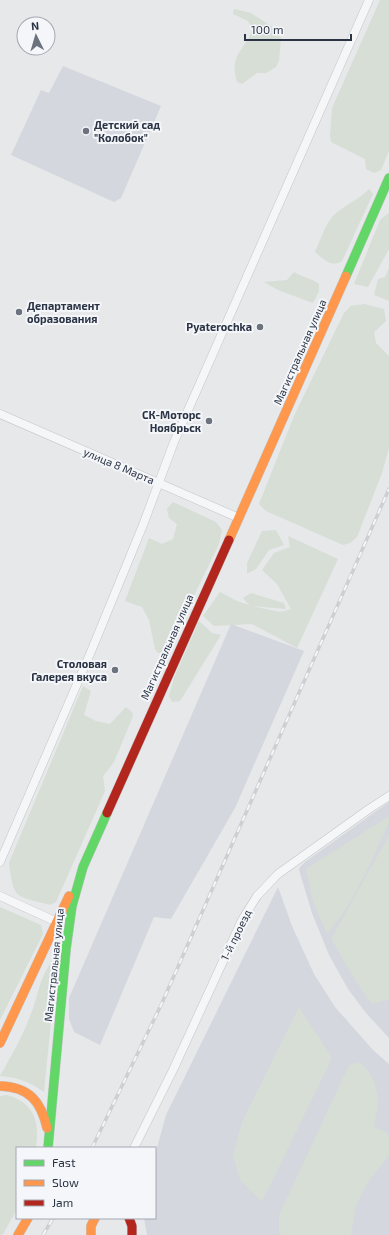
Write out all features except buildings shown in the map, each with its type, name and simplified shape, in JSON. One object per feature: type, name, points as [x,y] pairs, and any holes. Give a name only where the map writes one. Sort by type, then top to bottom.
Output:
[{"type":"main road","name":"Магистральная улица","points":[[48,1144],[66,949],[72,906],[83,868],[389,178]]},
{"type":"main road","points":[[0,1043],[83,868]]},
{"type":"main road","points":[[0,1086],[13,1087],[23,1090],[36,1100],[44,1112],[48,1144]]},
{"type":"main road","points":[[18,1235],[27,1219]]},
{"type":"main road","points":[[85,1235],[94,1220]]},
{"type":"main road","points":[[91,1235],[94,1220]]},
{"type":"street","points":[[0,862],[90,654],[174,442],[369,0]]},
{"type":"street","name":"улица 8 Марта","points":[[0,414],[239,518]]},
{"type":"street","name":"1-й проезд","points":[[135,1147],[146,1126],[242,920],[257,896],[278,874],[389,796]]},
{"type":"street","points":[[0,896],[57,922]]},
{"type":"street","name":"1-й проезд","points":[[140,1147],[146,1126]]},
{"type":"shaded area","points":[[380,0],[389,0],[389,151],[381,170],[374,173],[366,169],[365,159],[331,142],[330,136],[332,108]]},
{"type":"shaded area","points":[[234,9],[251,13],[277,30],[281,38],[279,61],[276,67],[266,73],[257,73],[242,84],[237,82],[235,73],[236,59],[253,29],[248,21],[233,14]]},
{"type":"shaded area","name":"Детский сад \"Колобок\"","points":[[63,66],[161,106],[121,198],[114,202],[11,155],[41,90],[49,93]]},
{"type":"shaded area","points":[[369,189],[373,194],[342,261],[334,264],[328,262],[315,252],[328,224],[337,212]]},
{"type":"shaded area","points":[[389,213],[389,249],[368,287],[354,284],[380,220]]},
{"type":"shaded area","points":[[389,268],[389,301],[374,295],[378,279],[385,277]]},
{"type":"shaded area","points":[[294,272],[319,284],[319,291],[313,303],[278,290],[264,282],[287,280]]},
{"type":"shaded area","points":[[364,304],[384,309],[386,321],[374,332],[376,343],[389,356],[389,448],[382,473],[357,537],[350,543],[343,545],[266,511],[259,504],[294,416],[344,313],[351,306]]},
{"type":"shaded area","points":[[173,502],[216,522],[222,530],[219,544],[166,653],[158,653],[155,649],[149,620],[142,607],[125,601],[149,538],[162,544],[173,539],[177,524],[169,518],[167,509]]},
{"type":"shaded area","points":[[276,530],[284,545],[269,550],[256,569],[247,574],[247,563],[262,531]]},
{"type":"shaded area","points":[[288,536],[338,559],[297,648],[252,624],[214,626],[203,616],[220,592],[237,601],[249,605],[243,598],[251,593],[284,603],[286,609],[251,606],[280,612],[291,609],[277,584],[262,570],[274,553],[290,547]]},
{"type":"shaded area","points":[[199,621],[212,633],[221,635],[180,701],[172,702],[169,696],[174,678]]},
{"type":"shaded area","points":[[231,624],[304,651],[235,808],[171,919],[154,917],[100,1045],[74,1032],[69,1019],[69,998]]},
{"type":"shaded area","points":[[83,686],[91,691],[84,715],[96,721],[110,724],[126,707],[132,712],[133,716],[114,762],[103,776],[105,791],[56,902],[50,905],[30,900],[18,894],[13,884],[9,863]]},
{"type":"shaded area","points":[[389,802],[389,1038],[366,1013],[348,989],[329,955],[312,913],[299,870],[305,862]]},
{"type":"shaded area","points":[[389,816],[389,823],[362,881],[337,922],[327,934],[313,902],[306,869]]},
{"type":"shaded area","points":[[389,835],[389,1000],[372,1004],[357,983],[331,939]]},
{"type":"shaded area","points":[[278,887],[292,926],[314,974],[335,1007],[373,1050],[389,1064],[389,1235],[147,1235],[144,1219],[156,1219],[156,1151],[166,1115]]},
{"type":"shaded area","points":[[0,907],[41,925],[43,934],[0,1020]]},
{"type":"shaded area","points":[[50,964],[53,964],[56,971],[44,1092],[34,1085],[23,1081],[0,1076],[25,1028],[41,981]]},
{"type":"shaded area","points":[[299,1007],[332,1058],[262,1202],[240,1180],[233,1155],[242,1122]]},
{"type":"shaded area","points":[[358,1062],[367,1069],[373,1079],[377,1091],[378,1108],[374,1127],[386,1132],[389,1137],[389,1155],[367,1183],[356,1206],[351,1235],[281,1235],[279,1232],[279,1215],[349,1065]]},
{"type":"shaded area","points":[[7,1095],[16,1098],[29,1108],[36,1121],[37,1138],[36,1147],[16,1147],[16,1211],[3,1234],[0,1235],[0,1096]]},
{"type":"railway","points":[[92,1147],[162,1003],[389,489]]},
{"type":"railway","points":[[43,1235],[52,1219]]},
{"type":"traffic: fast","points":[[346,276],[389,178]]},
{"type":"traffic: fast","points":[[48,1147],[66,949],[72,906],[83,867],[107,813]]},
{"type":"traffic: slow","points":[[229,540],[346,276]]},
{"type":"traffic: slow","points":[[0,1043],[69,896]]},
{"type":"traffic: slow","points":[[0,1086],[19,1089],[32,1097],[41,1110],[47,1128]]},
{"type":"traffic: slow","points":[[18,1235],[27,1219]]},
{"type":"traffic: slow","points":[[91,1235],[91,1226],[94,1219]]},
{"type":"traffic: jam","points":[[107,813],[229,540]]},
{"type":"traffic: jam","points":[[129,1219],[132,1226],[132,1235]]},
{"type":"place","name":"Детский сад \"Колобок\"","points":[[86,131]]},
{"type":"place","name":"Департамент образования","points":[[19,312]]},
{"type":"place","name":"Pyaterochka","points":[[260,327]]},
{"type":"place","name":"СК-Моторс Ноябрьск","points":[[209,421]]},
{"type":"place","name":"Столовая Галерея вкуса","points":[[115,670]]}]
